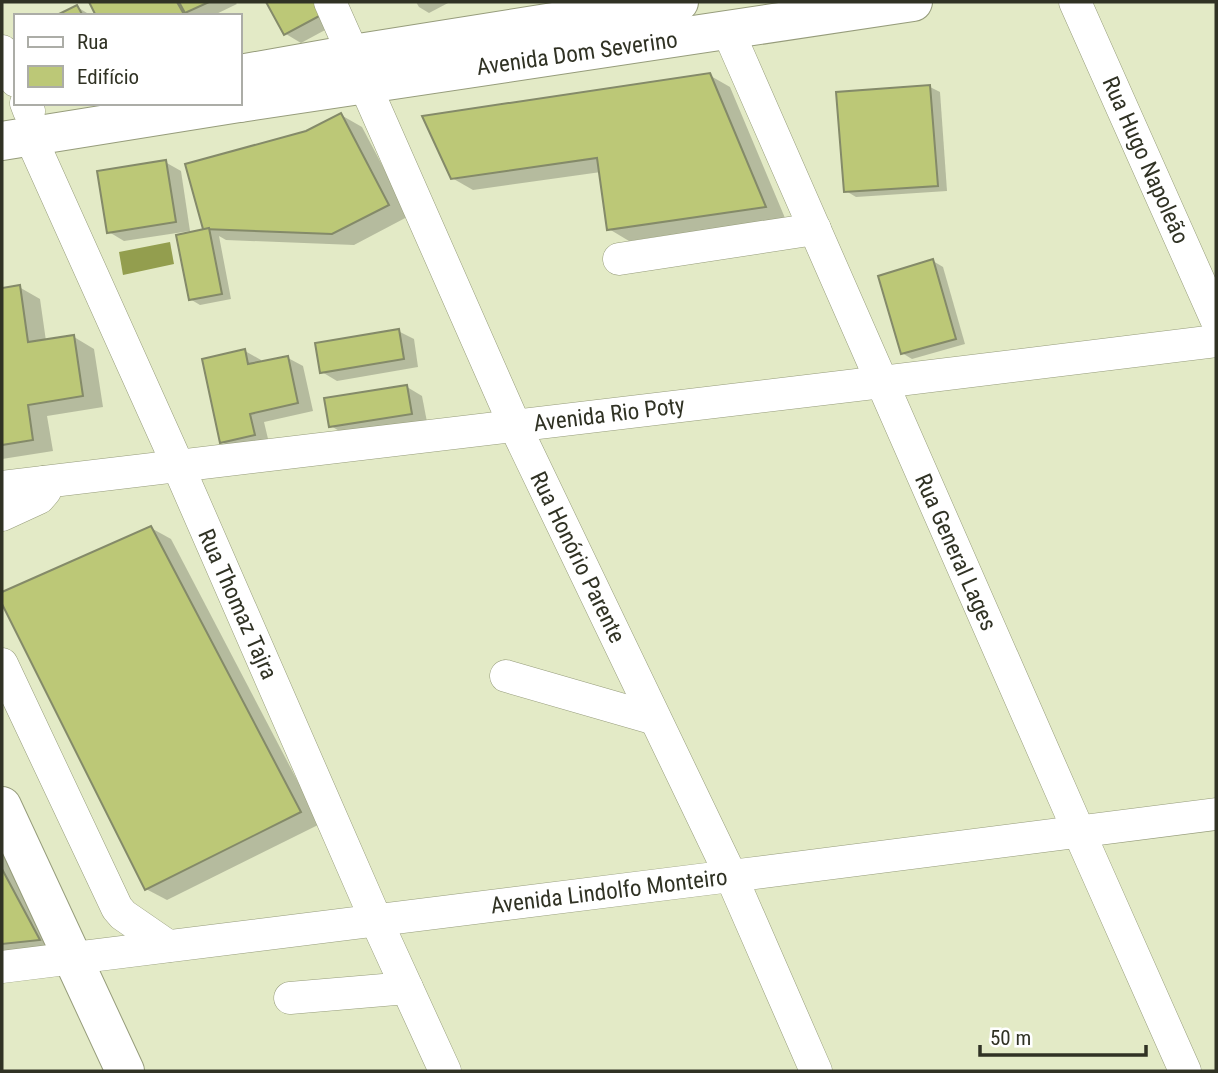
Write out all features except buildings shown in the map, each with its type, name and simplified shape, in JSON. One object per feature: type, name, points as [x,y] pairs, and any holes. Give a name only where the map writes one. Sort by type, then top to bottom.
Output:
[{"type":"main road","name":"Avenida Dom Severino","points":[[242,102],[358,69],[679,2]]},
{"type":"main road","name":"Avenida Dom Severino","points":[[242,74],[358,69],[728,31],[913,2]]},
{"type":"main road","points":[[17,115],[64,105]]},
{"type":"main road","name":"Avenida Dom Severino","points":[[17,115],[202,105]]},
{"type":"main road","points":[[2,806],[125,1071]]},
{"type":"street","name":"Rua Honório Parente","points":[[330,2],[515,426],[731,876],[816,1071]]},
{"type":"street","name":"Rua Hugo Napoleão","points":[[1075,2],[1216,319]]},
{"type":"street","name":"Rua General Lages","points":[[728,31],[1185,1071]]},
{"type":"street","name":"Rua Thomaz Tajra","points":[[2,51],[14,102]]},
{"type":"street","name":"Rua Thomaz Tajra","points":[[17,115],[178,466],[444,1071]]},
{"type":"street","points":[[620,258],[815,229]]},
{"type":"street","name":"Avenida Rio Poty","points":[[2,486],[1216,341]]},
{"type":"street","points":[[2,515],[39,498],[45,491],[44,482]]},
{"type":"street","points":[[2,664],[117,908],[168,946]]},
{"type":"street","points":[[506,676],[655,719]]},
{"type":"street","name":"Avenida Lindolfo Monteiro","points":[[2,967],[1216,814]]},
{"type":"street","points":[[290,998],[407,988]]},
{"type":"shaded area","points":[[170,242],[174,264],[123,275],[119,252]]}]
